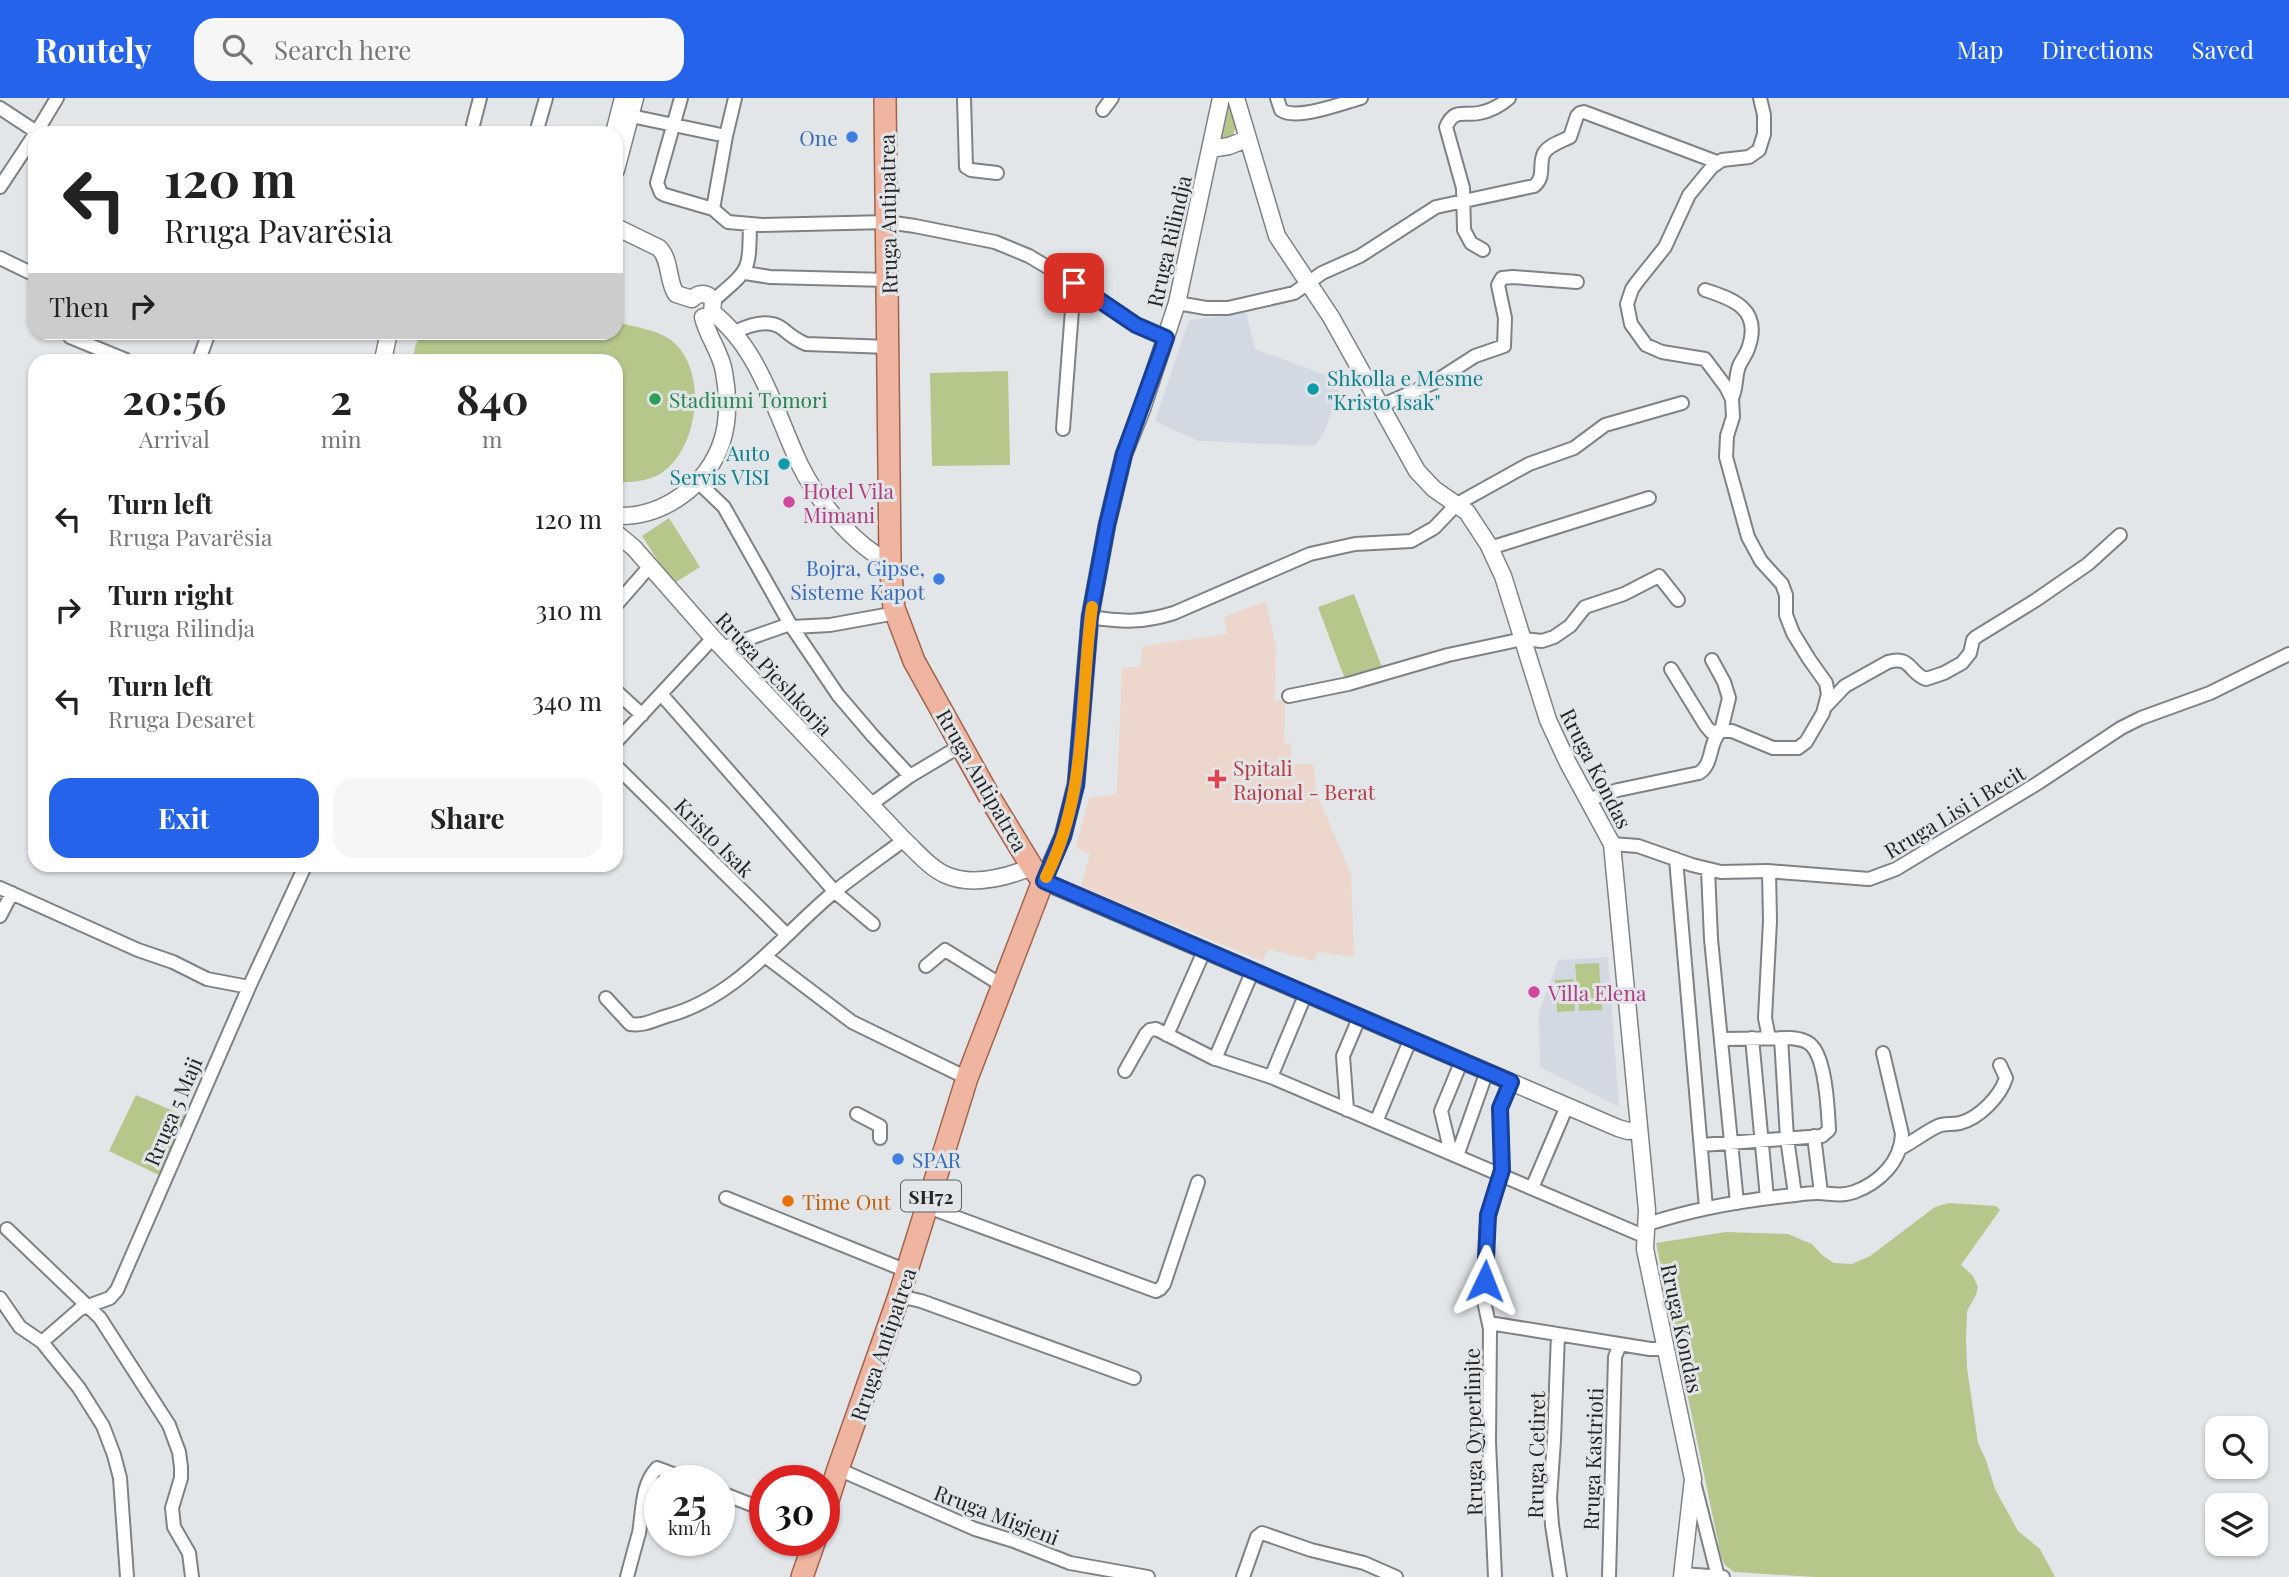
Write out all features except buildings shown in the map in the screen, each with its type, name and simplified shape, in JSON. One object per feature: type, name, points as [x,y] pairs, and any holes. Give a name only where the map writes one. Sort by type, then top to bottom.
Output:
[{"type":"main road","name":"Rruga Antipatrea","points":[[839,1465],[899,1296],[967,1078],[1003,986],[1038,874],[914,661],[896,614],[892,595],[885,98]]},
{"type":"main road","points":[[802,1577],[810,1556]]},
{"type":"street","points":[[40,126],[57,98]]},
{"type":"street","points":[[473,126],[480,98]]},
{"type":"street","points":[[539,126],[546,98]]},
{"type":"street","points":[[616,126],[624,98]]},
{"type":"street","points":[[623,145],[635,98]]},
{"type":"street","points":[[681,98],[659,181],[658,188],[661,193],[713,209],[728,222],[887,222],[1010,247],[1074,283],[1136,325],[1166,338]]},
{"type":"street","points":[[713,209],[736,98]]},
{"type":"street","points":[[964,98],[966,167],[997,173]]},
{"type":"street","points":[[1103,110],[1112,98]]},
{"type":"street","name":"Rruga Rilindja","points":[[1038,874],[1063,836],[1076,785],[1090,617],[1104,537],[1124,454],[1177,303],[1221,98]]},
{"type":"street","name":"Rruga Kondas","points":[[1236,98],[1277,236],[1331,317],[1424,480],[1473,519],[1490,548],[1503,576],[1548,720],[1612,844],[1639,1130],[1647,1230],[1645,1249],[1693,1479],[1682,1575]]},
{"type":"street","points":[[1277,98],[1281,110],[1290,114],[1316,110],[1353,99]]},
{"type":"street","points":[[1483,250],[1467,238],[1463,220],[1462,180],[1446,127],[1463,107],[1475,114],[1492,109],[1509,98]]},
{"type":"street","points":[[1177,303],[1206,308],[1228,308],[1294,293],[1328,270],[1360,256],[1436,207],[1539,183],[1544,154],[1548,149],[1570,138],[1580,113],[1584,112],[1717,162],[1749,157],[1759,150],[1764,134],[1760,98]]},
{"type":"street","points":[[0,108],[28,127]]},
{"type":"street","points":[[631,116],[726,136]]},
{"type":"street","points":[[1210,149],[1247,139]]},
{"type":"street","points":[[0,187],[28,145]]},
{"type":"street","points":[[1717,162],[1689,195],[1665,247],[1632,289],[1627,311],[1636,333],[1646,345],[1662,352],[1705,359],[1732,398]]},
{"type":"street","points":[[623,230],[665,254],[669,279],[676,294],[692,299],[691,309],[698,316],[710,310],[745,273],[750,260],[750,224]]},
{"type":"street","points":[[623,242],[655,246]]},
{"type":"street","points":[[0,258],[28,272]]},
{"type":"street","points":[[745,273],[770,277],[888,280]]},
{"type":"street","points":[[1380,406],[1433,383],[1475,356],[1504,346],[1505,318],[1498,285],[1502,278],[1577,282]]},
{"type":"street","points":[[1063,429],[1074,283]]},
{"type":"street","points":[[1705,290],[1737,301],[1750,320],[1751,343],[1739,366],[1732,398],[1733,420],[1725,450],[1744,525],[1760,561],[1785,589],[1786,615],[1808,659],[1826,683],[1826,706]]},
{"type":"street","points":[[710,310],[734,332],[760,373],[813,488],[868,551],[890,563]]},
{"type":"street","points":[[623,516],[663,507],[683,495],[698,482],[717,454],[726,424],[724,370],[710,310]]},
{"type":"street","points":[[734,332],[753,324],[765,323],[776,325],[806,344],[889,347]]},
{"type":"street","points":[[76,340],[111,354]]},
{"type":"street","points":[[1090,617],[1127,622],[1156,619],[1318,551],[1355,544],[1411,541],[1434,528],[1457,504],[1529,464],[1574,448],[1605,425],[1682,403]]},
{"type":"street","points":[[698,482],[724,507],[791,625],[838,695],[910,776]]},
{"type":"street","points":[[1490,548],[1649,498]]},
{"type":"street","points":[[1671,669],[1711,732],[1732,731],[1773,748],[1798,748],[1806,742],[1826,706],[1844,685],[1888,662],[1904,661],[1920,677],[1926,679],[1955,668],[1967,658],[1976,637],[2088,564],[2120,535]]},
{"type":"street","name":"Rruga Pjeshkorja","points":[[623,540],[870,805],[932,866],[946,875],[961,879],[1038,874]]},
{"type":"street","points":[[623,597],[650,566]]},
{"type":"street","points":[[1289,696],[1348,684],[1448,655],[1523,639],[1542,641],[1554,637],[1570,626],[1585,607],[1624,594],[1659,576],[1678,600]]},
{"type":"street","points":[[623,735],[661,694],[718,643],[791,625],[830,625],[896,614]]},
{"type":"street","name":"Rruga Lisi i Becit","points":[[1612,844],[1638,846],[1708,870],[1769,871],[1869,879],[1886,874],[2038,783],[2121,728],[2210,693],[2289,654]]},
{"type":"street","points":[[1590,799],[1618,790],[1699,773],[1708,764],[1714,739],[1721,731],[1728,698],[1724,682],[1712,660]]},
{"type":"street","points":[[661,694],[835,892],[873,924]]},
{"type":"street","points":[[623,697],[642,715]]},
{"type":"street","points":[[870,805],[910,776],[962,745]]},
{"type":"street","name":"Kristo Isak","points":[[623,773],[787,935]]},
{"type":"street","points":[[606,998],[631,1024],[642,1026],[683,1013],[705,1002],[732,984],[835,892],[904,840]]},
{"type":"street","points":[[1676,859],[1706,1208]]},
{"type":"street","points":[[1708,870],[1710,928],[1737,1203]]},
{"type":"street","points":[[1769,871],[1770,921],[1765,1018],[1775,1038],[1795,1195]]},
{"type":"street","name":"Rruga 5 Maji","points":[[41,1342],[80,1309],[110,1298],[117,1290],[249,987],[302,872]]},
{"type":"street","points":[[1038,874],[1567,1106],[1624,1130],[1639,1130]]},
{"type":"street","points":[[0,916],[6,891],[207,979],[249,987]]},
{"type":"street","points":[[1167,1035],[1205,949]]},
{"type":"street","points":[[926,966],[945,950],[1003,986]]},
{"type":"street","points":[[765,956],[852,1022],[967,1078]]},
{"type":"street","points":[[1215,1059],[1253,970]]},
{"type":"street","points":[[1271,1077],[1306,993]]},
{"type":"street","points":[[1347,1110],[1343,1056],[1360,1016]]},
{"type":"street","points":[[1125,1071],[1148,1032],[1156,1029],[1215,1059],[1271,1077],[1532,1188],[1647,1230],[1706,1208],[1767,1198],[1854,1192],[1888,1170],[1899,1149],[1902,1134],[1883,1053]]},
{"type":"street","points":[[1376,1122],[1411,1038]]},
{"type":"street","points":[[1752,1038],[1767,1198]]},
{"type":"street","points":[[1701,1145],[1822,1136],[1829,1130],[1826,1094],[1813,1047],[1807,1042],[1775,1038],[1721,1039]]},
{"type":"street","points":[[1454,1155],[1441,1111],[1462,1060]]},
{"type":"street","points":[[1899,1149],[1941,1125],[1970,1119],[1987,1106],[2004,1087],[2006,1078],[2000,1065]]},
{"type":"street","points":[[1454,1155],[1487,1071]]},
{"type":"street","name":"Rruga Qyperlinjte","points":[[1495,1577],[1489,1455],[1489,1322],[1484,1301],[1487,1225],[1500,1174],[1500,1108],[1511,1082]]},
{"type":"street","points":[[1532,1188],[1567,1106]]},
{"type":"street","points":[[857,1114],[880,1126],[880,1138]]},
{"type":"street","points":[[1814,1136],[1821,1193]]},
{"type":"street","points":[[928,1207],[1156,1291],[1164,1284],[1198,1182]]},
{"type":"street","points":[[726,1198],[907,1271]]},
{"type":"street","points":[[7,1230],[88,1305],[111,1333],[159,1407],[174,1438],[181,1467],[172,1517],[174,1527],[189,1553],[192,1577]]},
{"type":"street","points":[[899,1296],[920,1301],[1134,1378]]},
{"type":"street","points":[[0,1298],[20,1326],[41,1342],[90,1403],[110,1442],[120,1478],[127,1577]]},
{"type":"street","points":[[1489,1322],[1650,1349],[1666,1349]]},
{"type":"street","name":"Rruga Cetiret","points":[[1558,1334],[1550,1498],[1560,1577]]},
{"type":"street","name":"Rruga Kastrioti","points":[[1609,1577],[1615,1357],[1620,1344]]},
{"type":"street","name":"Rruga Migjeni","points":[[840,1470],[975,1529],[1070,1563],[1149,1577]]},
{"type":"street","points":[[1682,1575],[1721,1577],[1693,1479]]},
{"type":"street","points":[[626,1577],[639,1533],[644,1499]]},
{"type":"street","points":[[1243,1577],[1257,1537],[1262,1533],[1324,1554],[1364,1563],[1396,1577]]},
{"type":"shaded area","points":[[1246,313],[1255,349],[1331,377],[1328,387],[1339,391],[1324,432],[1315,446],[1198,441],[1155,421],[1189,320]]},
{"type":"shaded area","name":"Spitali Rajonal - Berat","points":[[1266,601],[1276,647],[1275,700],[1285,701],[1284,743],[1291,743],[1291,764],[1313,764],[1317,794],[1351,874],[1354,957],[1318,952],[1314,961],[1268,949],[1263,961],[1081,887],[1090,854],[1076,848],[1089,798],[1117,794],[1122,668],[1140,667],[1143,646],[1227,634],[1224,617]]},
{"type":"shaded area","points":[[1608,957],[1619,1107],[1540,1067],[1539,1012],[1558,960]]},
{"type":"green space","points":[[1228,103],[1237,125],[1231,139],[1225,141],[1220,132]]},
{"type":"green space","name":"Stadiumi Tomori","points":[[623,324],[652,331],[672,341],[691,370],[694,408],[691,427],[685,445],[663,472],[653,478],[623,482],[623,354],[414,354],[418,340],[623,340]]},
{"type":"green space","points":[[1008,371],[1010,465],[932,466],[930,373]]},
{"type":"green space","points":[[669,518],[700,567],[673,584],[642,536]]},
{"type":"green space","points":[[1354,594],[1383,670],[1346,682],[1318,607]]},
{"type":"green space","points":[[1599,963],[1602,1010],[1579,1011],[1575,964]]},
{"type":"green space","points":[[1573,979],[1575,1011],[1557,1012],[1555,980]]},
{"type":"green space","points":[[136,1095],[185,1116],[161,1176],[109,1151]]},
{"type":"green space","points":[[1949,1203],[1996,1206],[2000,1210],[1961,1265],[1973,1276],[1978,1287],[1967,1311],[1966,1340],[1967,1368],[1978,1443],[1995,1489],[2018,1531],[2040,1549],[2055,1577],[1814,1577],[1734,1572],[1725,1565],[1721,1556],[1656,1243],[1726,1232],[1788,1234],[1812,1244],[1834,1263],[1852,1264],[1870,1256],[1935,1207]]},
{"type":"slow traffic","points":[[1046,877],[1063,836],[1076,785],[1092,607]]},
{"type":"place","name":"One","points":[[852,137]]},
{"type":"place","name":"Shkolla e Mesme \"Kristo Isak\"","points":[[1313,389]]},
{"type":"place","name":"Stadiumi Tomori","points":[[655,399]]},
{"type":"place","name":"Auto Servis VISI","points":[[784,464]]},
{"type":"place","name":"Hotel Vila Mimani","points":[[789,502]]},
{"type":"place","name":"Bojra, Gipse, Sisteme Kapot","points":[[939,579]]},
{"type":"place","name":"Spitali Rajonal - Berat","points":[[1217,779]]},
{"type":"place","name":"Villa Elena","points":[[1534,992]]},
{"type":"place","name":"SPAR","points":[[898,1159]]},
{"type":"place","name":"Time Out","points":[[788,1201]]},
{"type":"route","points":[[1074,283],[1136,325],[1166,338],[1124,454],[1107,525],[1090,617],[1076,785],[1063,836],[1044,881],[1511,1082],[1500,1108],[1502,1170],[1488,1215],[1485,1281]]}]
